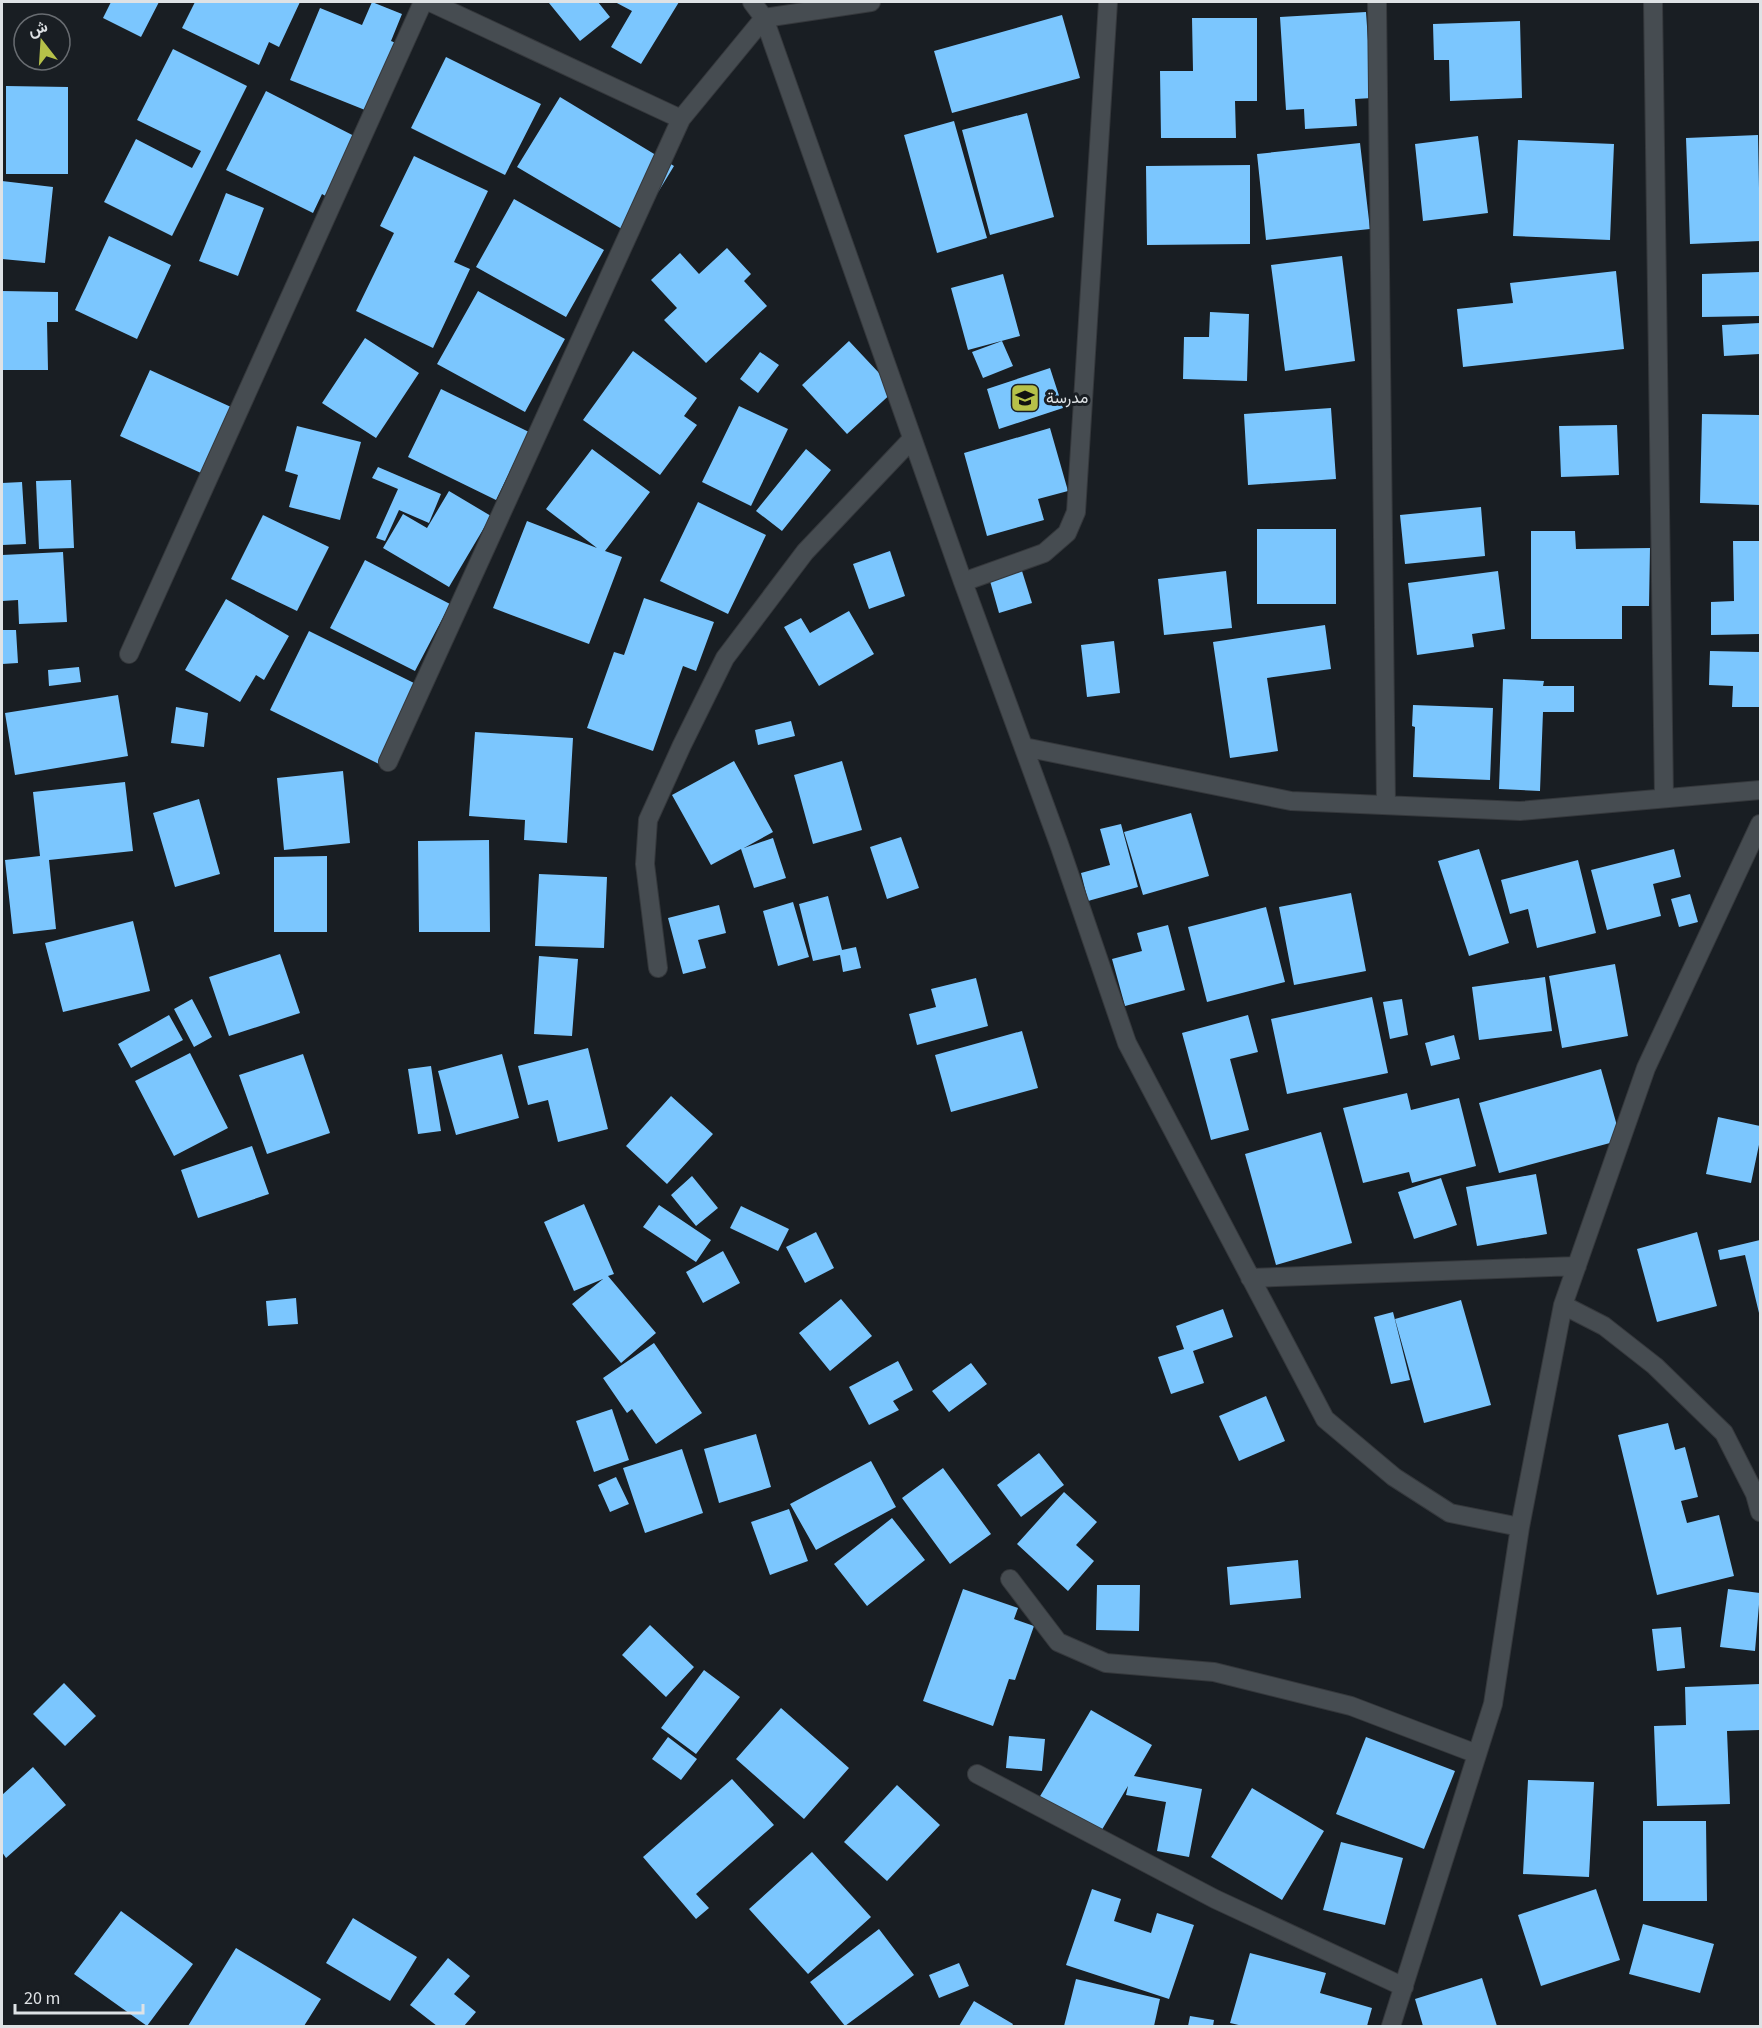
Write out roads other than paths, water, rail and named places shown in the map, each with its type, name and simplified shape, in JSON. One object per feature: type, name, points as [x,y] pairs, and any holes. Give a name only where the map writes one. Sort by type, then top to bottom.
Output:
[{"type":"street","points":[[129,654],[423,2]]},
{"type":"street","points":[[430,2],[681,119]]},
{"type":"street","points":[[752,2],[764,18],[1127,1043],[1325,1419],[1394,1477],[1450,1513],[1520,1527]]},
{"type":"street","points":[[388,762],[681,119],[764,18],[835,4],[872,2]]},
{"type":"street","points":[[963,582],[1044,553],[1067,533],[1076,512],[1108,2]]},
{"type":"street","points":[[1377,2],[1386,805]]},
{"type":"street","points":[[1653,2],[1664,798]]},
{"type":"street","points":[[658,968],[645,864],[648,820],[682,745],[725,658],[805,552],[912,440]]},
{"type":"street","points":[[1024,747],[1291,801],[1520,811],[1761,790]]},
{"type":"street","points":[[1391,2026],[1493,1704],[1520,1527],[1563,1305],[1646,1068],[1761,824]]},
{"type":"street","points":[[1250,1278],[1576,1266]]},
{"type":"street","points":[[1563,1305],[1604,1326],[1646,1359],[1724,1433],[1755,1494],[1761,1512]]},
{"type":"street","points":[[1010,1579],[1058,1641],[1106,1663],[1214,1672],[1351,1706],[1477,1754]]},
{"type":"street","points":[[977,1774],[1215,1899],[1404,1987]]},
{"type":"place","name":"مدرسة","points":[[1025,398]]}]
